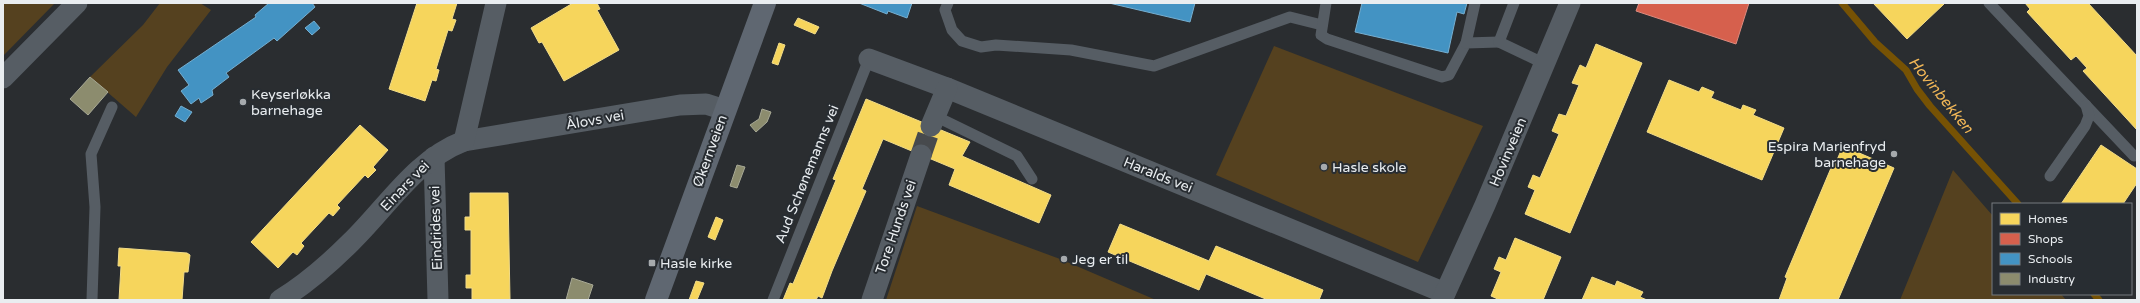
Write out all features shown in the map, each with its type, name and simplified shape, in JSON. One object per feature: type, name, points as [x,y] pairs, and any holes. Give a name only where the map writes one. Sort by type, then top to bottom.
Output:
[{"type":"main road","name":"Økernveien","points":[[656,300],[765,3]]},
{"type":"street","points":[[3,78],[76,3]]},
{"type":"street","points":[[464,141],[496,3]]},
{"type":"street","name":"Hovinveien","points":[[1444,297],[1485,205],[1570,3]]},
{"type":"street","name":"Haralds vei","points":[[869,59],[947,88],[1444,297]]},
{"type":"street","points":[[933,121],[947,88]]},
{"type":"street","name":"Ålovs vei","points":[[464,141],[680,105],[706,104],[725,110]]},
{"type":"street","name":"Einars vei","points":[[280,300],[303,284],[352,242],[417,171],[448,147],[464,141]]},
{"type":"street","name":"Tore Hunds vei","points":[[872,300],[921,155]]},
{"type":"street","name":"Eindrides vei","points":[[434,157],[438,300]]},
{"type":"lane","points":[[948,3],[945,10],[952,30],[962,40],[981,47],[996,44],[1072,50],[1154,66],[1290,17],[1322,25]]},
{"type":"lane","points":[[1326,3],[1321,35],[1327,39],[1442,77],[1449,76],[1466,43],[1475,3]]},
{"type":"lane","points":[[1499,42],[1514,3]]},
{"type":"lane","points":[[1990,3],[2134,156]]},
{"type":"lane","points":[[1466,43],[1499,42],[1545,64]]},
{"type":"lane","name":"Aud Schønemanns vei","points":[[773,300],[869,59]]},
{"type":"lane","points":[[2050,176],[2085,126],[2089,116],[2086,104]]},
{"type":"lane","points":[[92,300],[95,207],[91,154],[112,107]]},
{"type":"lane","points":[[933,121],[1017,156],[1032,180]]},
{"type":"shaded area","points":[[3,3],[55,3],[3,56]]},
{"type":"shaded area","points":[[160,3],[200,3],[211,10],[167,67],[136,117],[90,77],[143,25]]},
{"type":"shaded area","points":[[1274,46],[1483,126],[1418,262],[1216,175]]},
{"type":"shaded area","points":[[1953,170],[1992,215],[1992,295],[2062,295],[2066,300],[1900,300]]},
{"type":"shaded area","points":[[917,206],[1060,259],[1156,300],[886,300]]},
{"type":"building: Homes","points":[[417,3],[457,3],[452,19],[456,20],[452,31],[448,30],[436,69],[439,70],[436,81],[432,80],[425,101],[389,89]]},
{"type":"building: Homes","points":[[573,3],[597,3],[600,9],[597,10],[619,50],[564,81],[542,42],[539,43],[531,28]]},
{"type":"building: Homes","points":[[1873,3],[1943,3],[1944,4],[1907,39]]},
{"type":"building: Homes","points":[[2025,3],[2088,3],[2137,56],[2137,130],[2083,71],[2087,68],[2076,56],[2071,60],[2027,12],[2030,9]]},
{"type":"building: Homes","points":[[798,18],[819,27],[815,34],[794,25]]},
{"type":"building: Homes","points":[[779,43],[785,45],[778,65],[772,63]]},
{"type":"building: Homes","points":[[1596,44],[1642,63],[1570,233],[1525,214],[1535,190],[1528,187],[1533,175],[1540,178],[1559,134],[1552,131],[1559,114],[1566,116],[1579,85],[1572,83],[1580,65],[1586,68]]},
{"type":"building: Homes","points":[[1669,80],[1699,92],[1702,87],[1714,92],[1711,98],[1741,110],[1743,105],[1756,110],[1753,115],[1784,128],[1762,180],[1647,132]]},
{"type":"building: Homes","points":[[866,99],[970,142],[962,156],[1051,195],[1039,223],[949,185],[955,169],[883,139],[862,189],[866,191],[822,298],[818,296],[816,300],[783,300],[790,283],[793,284],[836,180],[833,179]]},
{"type":"building: Homes","points":[[360,125],[388,150],[373,167],[376,170],[368,178],[365,175],[337,205],[340,208],[333,216],[329,213],[301,243],[304,246],[297,255],[293,252],[278,268],[251,242]]},
{"type":"building: Homes","points":[[2101,145],[2137,169],[2137,183],[2124,203],[2062,203]]},
{"type":"building: Homes","points":[[1843,146],[1894,168],[1838,300],[1779,300],[1787,278],[1785,277],[1831,168],[1833,169]]},
{"type":"building: Homes","points":[[470,193],[508,193],[510,300],[472,300],[472,288],[466,288],[466,275],[471,275],[471,230],[465,230],[465,217],[470,217]]},
{"type":"building: Homes","points":[[716,217],[723,220],[715,240],[708,237]]},
{"type":"building: Homes","points":[[1120,224],[1209,261],[1216,246],[1323,290],[1319,300],[1268,300],[1206,274],[1199,290],[1108,252]]},
{"type":"building: Homes","points":[[1515,238],[1561,257],[1543,300],[1500,300],[1491,296],[1501,272],[1494,269],[1499,257],[1506,260]]},
{"type":"building: Homes","points":[[119,248],[187,253],[190,255],[188,272],[184,272],[182,300],[119,300],[121,266],[118,266]]},
{"type":"building: Homes","points":[[1592,277],[1615,286],[1617,281],[1643,292],[1640,297],[1647,300],[1582,300]]},
{"type":"building: Homes","points":[[696,281],[704,283],[697,300],[689,300]]},
{"type":"building: Shops","points":[[1639,3],[1749,3],[1736,44],[1636,11]]},
{"type":"building: Schools","points":[[269,3],[312,3],[315,7],[277,41],[274,38],[226,73],[229,77],[212,90],[213,95],[201,103],[199,98],[191,104],[181,91],[189,85],[178,70],[256,17],[255,15]]},
{"type":"building: Schools","points":[[859,3],[912,3],[907,18],[888,11],[887,14]]},
{"type":"building: Schools","points":[[1109,3],[1195,3],[1190,22]]},
{"type":"building: Schools","points":[[1362,3],[1467,3],[1464,14],[1457,12],[1448,53],[1355,32]]},
{"type":"building: Schools","points":[[314,21],[320,28],[312,35],[305,28]]},
{"type":"building: Schools","points":[[181,106],[192,112],[185,122],[175,116]]},
{"type":"building: Industry","points":[[90,77],[108,92],[88,115],[70,99]]},
{"type":"building: Industry","points":[[762,109],[771,112],[767,122],[756,132],[750,125],[759,119]]},
{"type":"building: Industry","points":[[737,165],[745,167],[737,188],[730,186]]},
{"type":"building: Industry","points":[[572,278],[593,285],[588,300],[566,300]]},
{"type":"waterway","name":"Hovinbekken","points":[[1842,3],[1875,42],[1906,70],[1917,89],[1930,106],[2017,203]]},
{"type":"waterway","name":"Hovinbekken","points":[[2095,295],[2099,300]]},
{"type":"tunnel","points":[[921,155],[931,126]]},
{"type":"place","name":"Keyserløkka barnehage","points":[[243,102]]},
{"type":"place","name":"Espira Marienfryd barnehage","points":[[1894,154]]},
{"type":"place","name":"Hasle skole","points":[[1324,167]]},
{"type":"place","name":"Jeg er til","points":[[1064,259]]},
{"type":"place","name":"Hasle kirke","points":[[652,263]]}]
